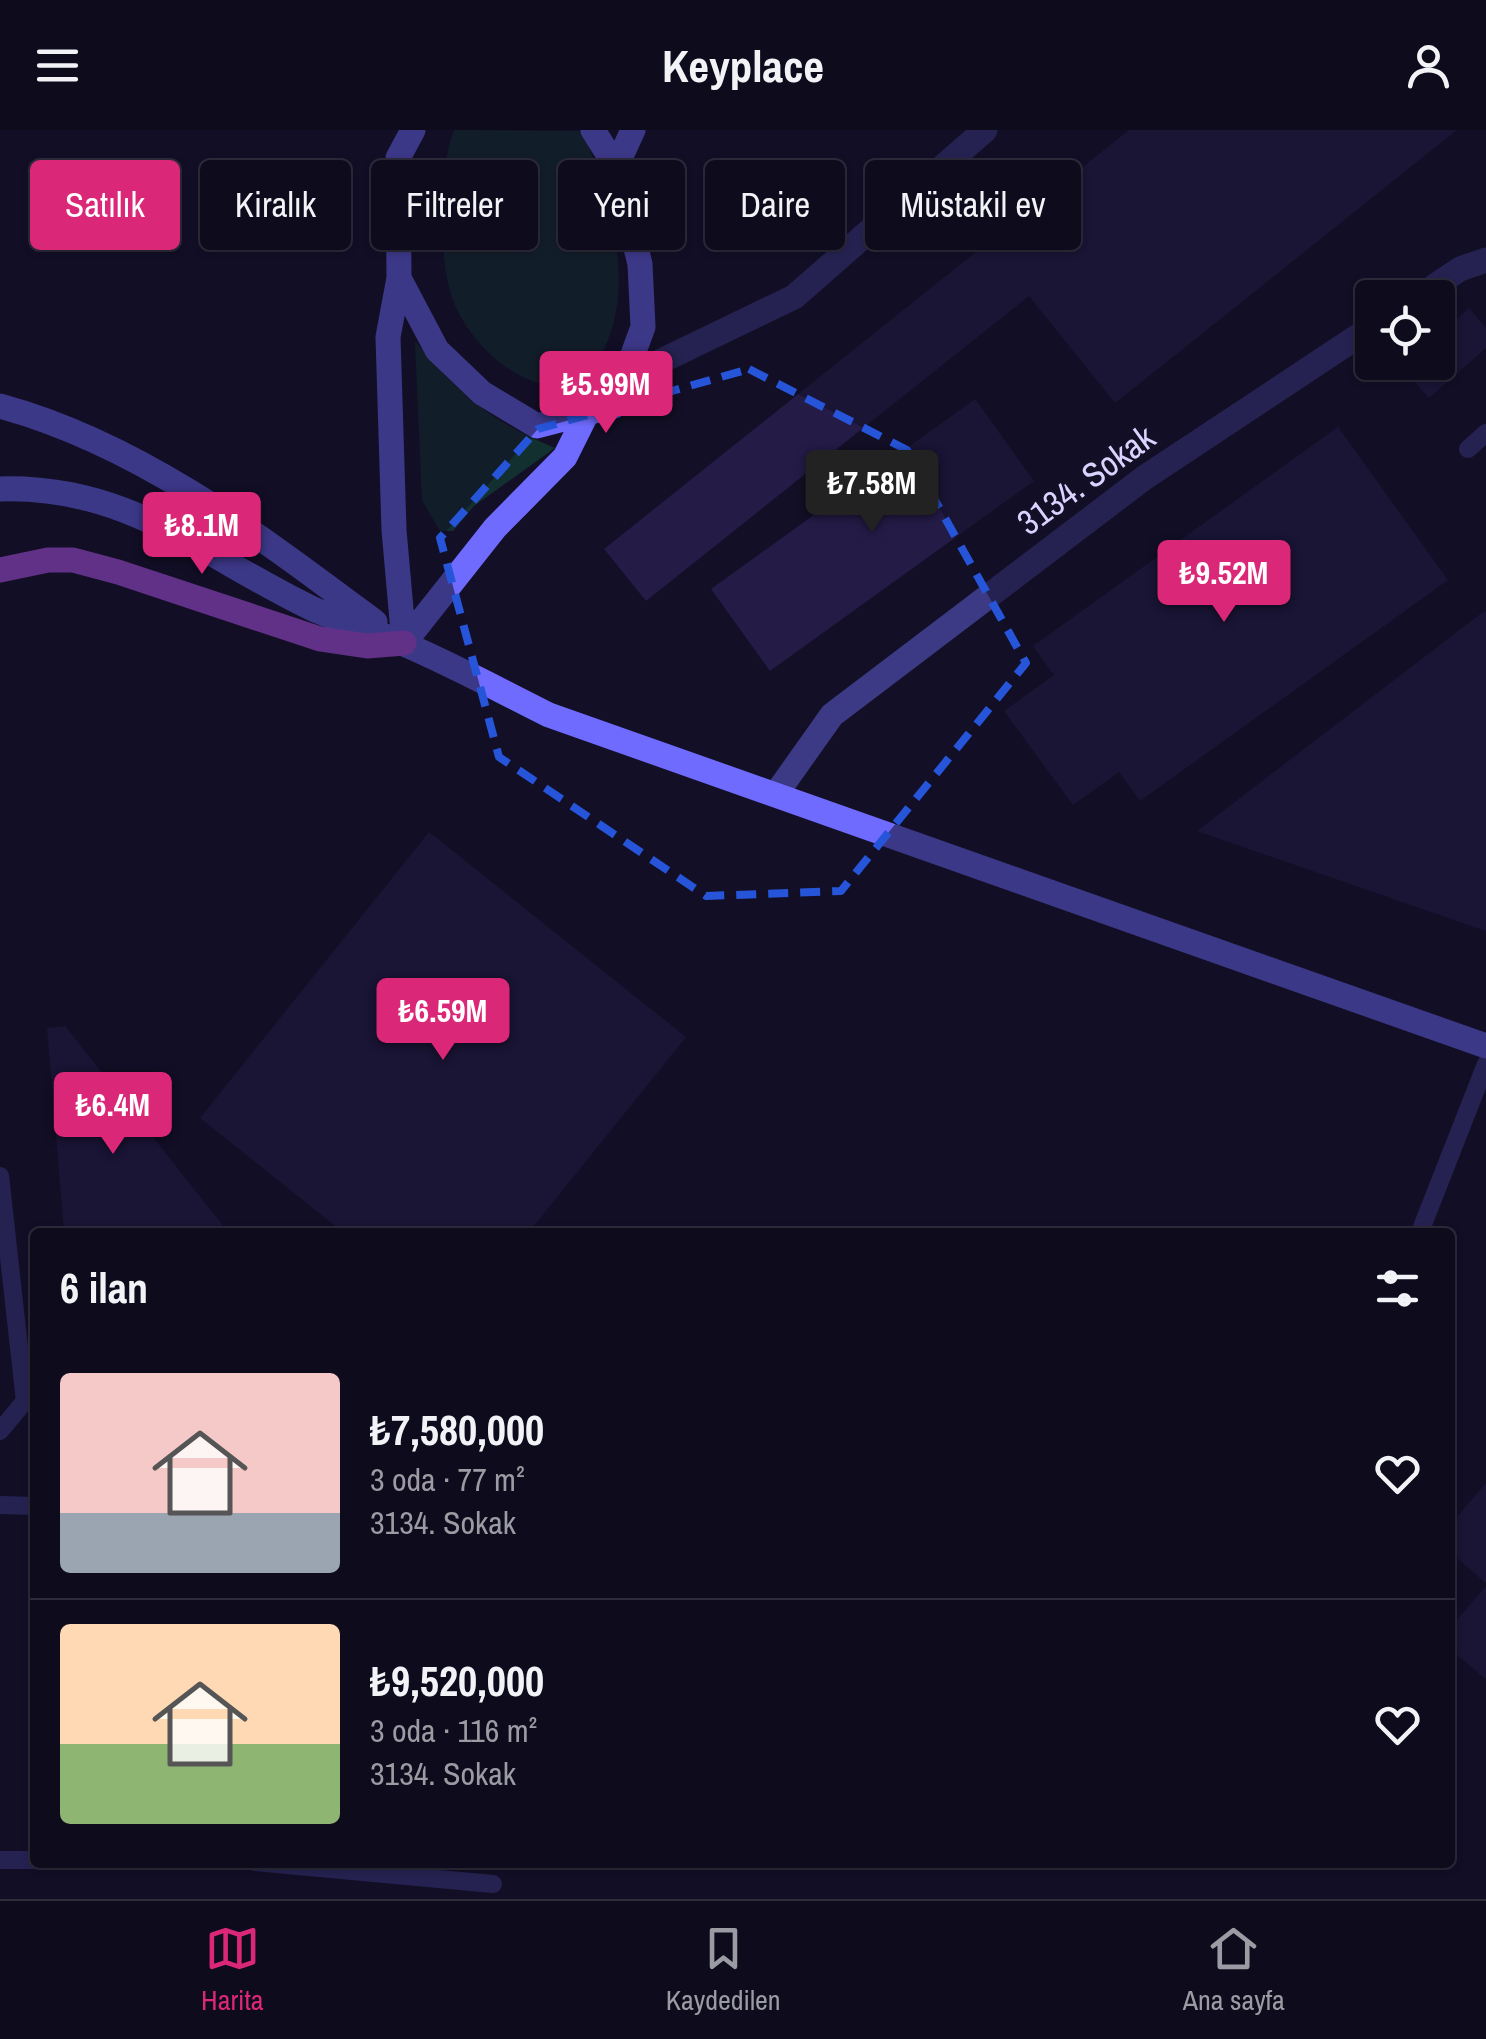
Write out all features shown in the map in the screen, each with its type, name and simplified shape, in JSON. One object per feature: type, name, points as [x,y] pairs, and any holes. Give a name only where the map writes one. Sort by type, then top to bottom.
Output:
[{"type":"main road","points":[[404,643],[394,530],[388,337],[399,278],[398,158],[413,130]]},
{"type":"main road","points":[[593,130],[612,160]]},
{"type":"main road","points":[[619,160],[633,130]]},
{"type":"main road","points":[[399,278],[437,350],[482,393],[537,426],[614,406],[643,326],[637,250]]},
{"type":"main road","points":[[0,406],[80,434],[188,491],[283,554],[404,643]]},
{"type":"main road","points":[[0,570],[48,560],[73,560],[320,639],[367,646],[404,643],[495,528],[565,458],[586,413]]},
{"type":"main road","points":[[0,489],[69,492],[112,504],[187,537],[311,608],[404,643],[549,715],[1486,1046]]},
{"type":"street","points":[[624,378],[794,297],[985,130]]},
{"type":"street","points":[[1444,280],[1486,260]]},
{"type":"street","name":"3134. Sokak","points":[[776,794],[832,715],[1144,478],[1355,338]]},
{"type":"lane","points":[[1468,448],[1486,433]]},
{"type":"lane","points":[[1422,1228],[1486,1064]]},
{"type":"lane","points":[[0,1176],[25,1401],[0,1432]]},
{"type":"lane","points":[[0,1504],[30,1506]]},
{"type":"lane","points":[[0,1860],[30,1860]]},
{"type":"lane","points":[[320,1868],[493,1884]]},
{"type":"highlighted area","points":[[749,369],[907,450],[1026,663],[841,891],[706,896],[499,757],[440,538],[538,429]]},
{"type":"green space","points":[[454,130],[582,131],[593,160],[558,160],[558,250],[616,250],[618,300],[610,333],[596,364],[572,390],[546,386],[499,362],[463,321],[447,280],[444,250],[538,250],[538,160],[446,160]]},
{"type":"green space","points":[[415,341],[478,405],[513,428],[555,448],[474,506],[453,531],[440,531],[422,500]]},
{"type":"building","points":[[1129,130],[1457,130],[1115,403],[1029,296],[646,601],[604,549],[979,250],[1081,250],[1081,168]]},
{"type":"building","points":[[1469,308],[1486,328],[1486,348],[1455,375],[1455,321]]},
{"type":"building","points":[[1413,380],[1450,380],[1429,398]]},
{"type":"building","points":[[975,399],[1034,481],[770,671],[711,589]]},
{"type":"building","points":[[1338,427],[1448,580],[1140,801],[1119,772],[1073,805],[1004,711],[1054,675],[1033,646]]},
{"type":"building","points":[[1483,612],[1486,931],[1197,831]]},
{"type":"building","points":[[429,832],[686,1037],[532,1228],[338,1228],[200,1118]]},
{"type":"building","points":[[65,1026],[225,1228],[64,1228],[47,1028]]},
{"type":"building","points":[[1486,1483],[1486,1583],[1455,1556],[1455,1519]]},
{"type":"building","points":[[1486,1586],[1486,1679],[1455,1653],[1455,1622]]}]
